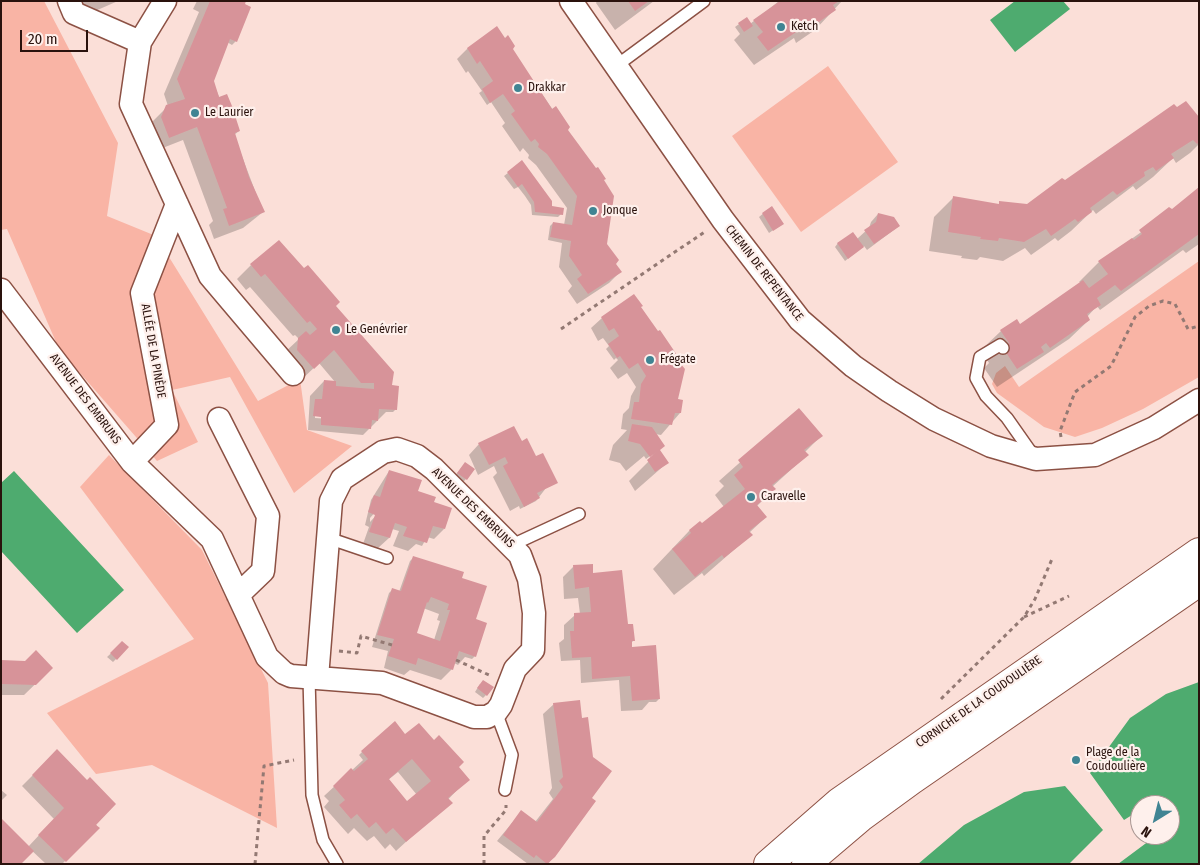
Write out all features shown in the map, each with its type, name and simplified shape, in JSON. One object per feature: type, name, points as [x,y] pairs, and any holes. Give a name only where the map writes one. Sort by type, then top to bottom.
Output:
[{"type":"main road","name":"CORNICHE DE LA COUDOULIÈRE","points":[[768,864],[839,802],[1199,552]]},
{"type":"main road","name":"CORNICHE DE LA COUDOULIÈRE","points":[[806,864],[860,818],[912,780],[1199,582]]},
{"type":"street","points":[[69,1],[74,13],[140,42]]},
{"type":"street","points":[[165,1],[140,42],[131,104],[210,276],[293,374]]},
{"type":"street","name":"CHEMIN DE REPENTANCE","points":[[571,1],[723,220],[800,320],[853,366],[934,419],[991,446],[1036,459],[1096,455],[1154,428],[1199,400]]},
{"type":"street","name":"ALLÉE DE LA PINÈDE","points":[[132,462],[166,425],[142,293],[177,204]]},
{"type":"street","name":"AVENUE DES EMBRUNS","points":[[1,290],[132,462],[212,539],[267,657],[284,673],[314,678],[382,683],[474,717],[487,717],[496,712],[501,704],[515,668],[533,650],[535,631],[529,579],[524,562],[512,545],[434,469],[417,456],[397,449],[383,452],[338,483],[331,500],[320,649],[314,678]]},
{"type":"street","points":[[219,419],[268,516],[263,571],[238,595]]},
{"type":"lane","points":[[616,66],[704,1]]},
{"type":"lane","points":[[1003,348],[1000,345],[980,357],[976,378],[986,396],[1007,418],[1036,459]]},
{"type":"lane","points":[[512,545],[579,514]]},
{"type":"lane","points":[[328,538],[387,558]]},
{"type":"lane","points":[[314,678],[312,795],[323,840],[337,864]]},
{"type":"lane","points":[[496,712],[512,755],[505,790]]},
{"type":"path","points":[[561,329],[723,220]]},
{"type":"path","points":[[1062,457],[1060,432],[1075,392],[1111,366],[1135,317],[1149,306],[1163,301],[1175,304],[1188,329],[1199,326]]},
{"type":"path","points":[[1024,617],[1052,559]]},
{"type":"path","points":[[935,706],[1024,617],[1069,596]]},
{"type":"path","points":[[320,649],[357,653],[361,636],[392,645]]},
{"type":"path","points":[[456,660],[508,684]]},
{"type":"path","points":[[255,864],[264,766],[301,758]]},
{"type":"path","points":[[484,864],[482,858],[484,836],[506,810],[505,790]]},
{"type":"shaded area","points":[[1,1],[44,1],[118,143],[107,216],[156,236],[258,401],[300,379],[307,430],[352,446],[294,493],[230,377],[172,390],[198,442],[157,461],[59,349],[7,229],[1,230]]},
{"type":"shaded area","points":[[1015,1],[1063,1],[1070,9],[1015,52],[990,20]]},
{"type":"shaded area","points":[[828,66],[898,162],[801,232],[732,136]]},
{"type":"shaded area","points":[[1199,261],[1199,377],[1143,409],[1102,428],[1075,437],[1044,427],[997,393],[992,384],[996,373],[1005,366],[1019,387]]},
{"type":"shaded area","points":[[109,455],[202,550],[268,683],[277,828],[152,765],[96,774],[47,713],[194,639],[80,487]]},
{"type":"shaded area","points":[[14,471],[124,590],[77,633],[1,551],[1,483]]},
{"type":"shaded area","points":[[1199,682],[1199,864],[1118,864],[1144,845],[1180,845],[1180,795],[1130,795],[1130,816],[1124,820],[1090,773],[1130,718],[1166,694]]},
{"type":"shaded area","points":[[1065,786],[1103,830],[1069,864],[918,864],[964,825],[1024,792]]},
{"type":"building","name":"Le Laurier","points":[[210,1],[246,1],[245,4],[251,7],[237,42],[230,39],[214,81],[219,97],[227,94],[232,106],[240,131],[235,133],[249,177],[265,212],[229,226],[223,209],[227,208],[197,127],[169,138],[161,117],[166,105],[185,99],[177,79]]},
{"type":"building","points":[[628,1],[649,1],[635,11]]},
{"type":"building","name":"Ketch","points":[[780,1],[839,1],[833,5],[836,10],[816,24],[814,20],[768,51],[757,37],[763,32],[753,20]]},
{"type":"building","points":[[747,17],[753,26],[744,32],[738,23]]},
{"type":"building","points":[[497,26],[505,38],[508,35],[515,46],[513,49],[552,109],[556,106],[570,127],[568,130],[596,168],[598,167],[614,196],[607,244],[619,260],[616,264],[622,272],[588,294],[577,279],[582,275],[569,256],[571,241],[550,237],[553,222],[572,225],[577,196],[547,154],[538,147],[539,144],[535,139],[531,142],[511,114],[515,111],[503,94],[490,103],[482,89],[493,81],[480,61],[477,64],[467,48]]},
{"type":"building","points":[[1186,101],[1199,117],[1199,142],[1197,144],[1193,140],[1171,154],[1174,158],[1156,171],[1153,167],[1144,172],[1145,176],[1117,195],[1113,191],[1090,208],[1092,212],[1078,222],[1075,219],[1051,236],[1046,229],[1024,242],[999,238],[998,241],[980,239],[981,237],[948,232],[953,196],[999,204],[999,201],[1027,204],[1062,178],[1065,180],[1174,104],[1177,107]]},
{"type":"building","points":[[522,160],[552,201],[552,206],[564,208],[563,215],[535,212],[534,202],[522,184],[518,187],[507,172]]},
{"type":"building","points":[[1199,187],[1199,234],[1121,291],[1115,285],[1097,298],[1101,305],[1087,314],[1090,320],[1050,348],[1046,343],[1041,347],[1044,352],[1017,369],[1003,348],[1009,343],[1000,330],[1017,319],[1020,324],[1083,280],[1089,288],[1108,274],[1098,261],[1132,238],[1134,240],[1142,234],[1139,230],[1169,207],[1172,209]]},
{"type":"building","points":[[772,206],[784,224],[773,231],[762,213]]},
{"type":"building","points":[[878,213],[894,217],[900,226],[874,244],[864,230],[876,222]]},
{"type":"building","points":[[853,232],[864,247],[848,259],[837,243]]},
{"type":"building","name":"Le Genévrier","points":[[279,240],[304,268],[308,265],[340,302],[336,306],[394,372],[392,385],[399,386],[397,410],[379,409],[378,421],[372,420],[371,429],[321,425],[321,417],[313,416],[315,399],[322,399],[324,380],[336,381],[336,386],[374,389],[374,383],[361,383],[334,350],[314,369],[297,350],[298,338],[306,331],[310,335],[317,329],[310,321],[307,323],[265,274],[261,277],[250,264]]},
{"type":"building","name":"Frégate","points":[[634,294],[643,306],[641,307],[677,355],[675,357],[685,369],[678,399],[683,400],[681,413],[675,413],[672,425],[631,419],[634,402],[639,402],[641,384],[646,376],[638,363],[629,369],[620,356],[617,358],[608,344],[619,336],[614,328],[609,331],[601,317]]},
{"type":"building","name":"Caravelle","points":[[799,408],[823,436],[804,450],[809,455],[772,485],[776,489],[757,505],[767,517],[749,531],[753,535],[724,558],[722,555],[695,577],[672,549],[691,533],[689,530],[700,521],[702,523],[745,489],[734,475],[743,467],[738,460]]},
{"type":"building","points":[[632,424],[652,427],[665,446],[660,450],[669,463],[655,472],[647,460],[656,452],[650,457],[640,444],[628,441]]},
{"type":"building","points":[[514,426],[522,441],[527,438],[536,456],[543,453],[558,483],[537,493],[540,498],[524,507],[503,466],[508,463],[505,457],[489,465],[478,443]]},
{"type":"building","points":[[465,462],[475,469],[467,480],[457,473]]},
{"type":"building","points":[[389,470],[422,480],[418,491],[436,497],[434,502],[452,508],[445,529],[433,526],[427,543],[403,536],[407,527],[395,523],[390,538],[369,532],[375,515],[368,512],[374,495],[380,497]]},
{"type":"building","points":[[413,556],[464,572],[462,578],[487,586],[476,619],[487,623],[476,657],[459,651],[453,670],[418,658],[416,665],[388,656],[394,639],[377,635],[392,588],[401,591]],"holes":[[[431,597],[449,604],[447,610],[450,610],[440,641],[417,633],[427,602]]]},
{"type":"building","points":[[593,564],[593,573],[622,570],[628,624],[633,624],[635,641],[632,641],[632,647],[656,645],[660,699],[632,701],[630,676],[592,679],[591,657],[572,658],[570,631],[574,631],[574,613],[591,612],[589,587],[575,589],[573,565]]},
{"type":"building","points":[[122,641],[129,647],[117,660],[110,653]]},
{"type":"building","points":[[36,650],[53,668],[36,685],[1,684],[1,660],[25,661]]},
{"type":"building","points":[[483,680],[494,687],[487,696],[477,688]]},
{"type":"building","points":[[580,700],[582,718],[588,717],[593,757],[612,771],[592,798],[596,801],[555,857],[547,864],[536,855],[534,858],[503,835],[521,810],[537,822],[563,787],[559,781],[563,777],[553,703]]},
{"type":"building","points":[[395,721],[405,734],[419,723],[434,740],[439,735],[464,762],[459,767],[470,780],[448,798],[453,803],[406,842],[393,828],[386,834],[376,822],[369,828],[357,814],[351,819],[339,805],[345,800],[333,786],[351,768],[354,771],[368,759],[361,751]],"holes":[[[412,759],[431,781],[407,801],[389,779]]]},
{"type":"building","points":[[57,749],[87,780],[90,777],[116,804],[96,825],[100,828],[66,862],[38,835],[64,808],[32,775]]},
{"type":"building","points":[[1,818],[34,851],[21,864],[1,864]]},
{"type":"place","name":"Ketch","points":[[781,27]]},
{"type":"place","name":"Drakkar","points":[[518,88]]},
{"type":"place","name":"Le Laurier","points":[[195,113]]},
{"type":"place","name":"Jonque","points":[[593,211]]},
{"type":"place","name":"Le Genévrier","points":[[336,330]]},
{"type":"place","name":"Frégate","points":[[650,360]]},
{"type":"place","name":"Caravelle","points":[[751,497]]},
{"type":"place","name":"Plage de la Coudoulière","points":[[1076,760]]}]
